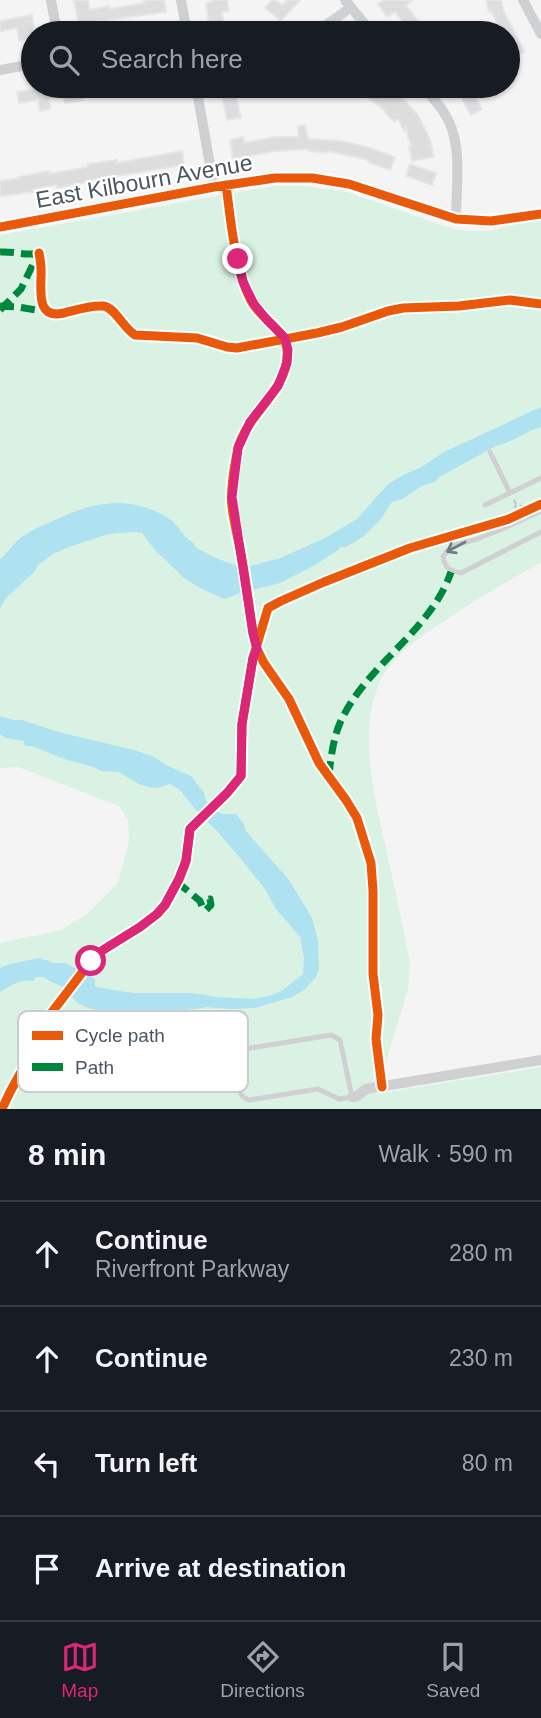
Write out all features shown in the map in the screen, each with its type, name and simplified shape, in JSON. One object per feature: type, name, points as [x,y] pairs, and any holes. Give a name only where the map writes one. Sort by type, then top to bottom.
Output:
[{"type":"street","points":[[51,0],[55,21]]},
{"type":"street","points":[[181,0],[185,21]]},
{"type":"street","points":[[523,0],[541,34]]},
{"type":"street","points":[[329,21],[348,4],[362,21]]},
{"type":"street","points":[[0,70],[21,66]]},
{"type":"street","points":[[198,98],[214,187]]},
{"type":"street","points":[[432,98],[444,112],[455,144],[456,219]]},
{"type":"street","name":"East Kilbourn Avenue","points":[[0,227],[275,178],[312,178],[349,184],[456,219],[491,221],[541,214]]},
{"type":"street","points":[[352,1097],[366,1089],[541,1059]]},
{"type":"lane","points":[[490,452],[510,493]]},
{"type":"lane","points":[[485,505],[541,478]]},
{"type":"lane","points":[[541,511],[500,530],[455,545],[443,557],[444,565],[451,572],[461,573],[541,533]]},
{"type":"lane","points":[[240,1092],[250,1100],[318,1089],[339,1099],[352,1097],[340,1040],[331,1035],[248,1049]]},
{"type":"path","points":[[497,522],[541,504]]},
{"type":"green space","points":[[273,186],[304,186],[344,191],[464,231],[491,231],[509,225],[541,221],[541,562],[433,628],[395,659],[381,679],[373,702],[369,753],[376,805],[410,963],[408,989],[376,1094],[541,1067],[541,1109],[0,1109],[0,943],[61,930],[87,914],[118,883],[129,841],[128,820],[119,806],[18,767],[0,768],[0,235]]},
{"type":"water","points":[[541,407],[541,427],[496,446],[439,477],[435,482],[392,502],[381,519],[363,537],[346,547],[340,547],[315,565],[280,583],[225,599],[185,579],[155,550],[142,533],[108,534],[53,554],[38,565],[6,598],[0,608],[0,559],[26,534],[82,509],[110,503],[138,505],[167,517],[195,547],[230,563],[251,566],[278,559],[325,538],[357,519],[388,484],[444,452]]},
{"type":"water","points":[[0,716],[22,720],[62,733],[134,750],[191,776],[204,793],[206,801],[216,811],[236,814],[245,830],[289,880],[312,918],[318,941],[319,969],[316,977],[304,990],[292,997],[255,1008],[100,1011],[78,1003],[61,986],[44,977],[20,982],[0,992],[0,968],[39,958],[52,963],[65,963],[95,979],[95,987],[134,993],[189,993],[254,999],[282,991],[303,974],[304,957],[300,937],[276,909],[265,889],[179,789],[170,784],[157,788],[148,787],[119,772],[101,771],[32,746],[25,746],[24,741],[6,738],[0,734]]},
{"type":"building","points":[[74,0],[88,0],[90,10],[144,3],[144,0],[164,0],[166,12],[99,21],[78,21]]},
{"type":"building","points":[[211,0],[227,0],[229,11],[222,12],[223,21],[208,21],[206,3],[212,2]]},
{"type":"building","points":[[272,0],[282,5],[287,0],[300,0],[281,21],[265,8]]},
{"type":"building","points":[[384,0],[413,0],[406,5],[418,21],[402,21],[395,12],[387,17],[378,4]]},
{"type":"building","points":[[486,0],[501,0],[509,21],[496,21],[491,11],[489,12]]},
{"type":"building","points":[[32,15],[33,21],[21,21],[19,41],[17,28],[0,31],[0,21]]},
{"type":"building","points":[[21,91],[21,98],[49,98],[50,109],[40,111],[38,100],[19,103],[17,92]]},
{"type":"building","points":[[64,98],[84,98],[84,100],[65,103]]},
{"type":"building","points":[[222,98],[237,98],[241,118],[227,120]]},
{"type":"building","points":[[369,98],[402,98],[418,115],[430,139],[434,157],[412,161],[409,146],[412,146],[406,127],[404,131],[398,119],[394,122]]},
{"type":"building","points":[[462,98],[476,98],[482,109],[471,115]]},
{"type":"building","points":[[305,125],[308,139],[341,141],[395,157],[390,170],[368,160],[328,151],[309,151],[310,149],[276,151],[233,159],[230,140],[243,137],[244,143],[274,137],[299,137],[298,126]]},
{"type":"building","points":[[182,151],[184,165],[0,196],[0,181],[49,171],[49,174],[88,167],[88,164],[117,160],[117,163]]},
{"type":"building","points":[[410,164],[436,173],[432,185],[406,176]]},
{"type":"waterway","points":[[45,968],[99,997]]},
{"type":"marked path","points":[[0,252],[39,253]]},
{"type":"marked path","points":[[0,310],[21,289],[37,256]]},
{"type":"marked path","points":[[0,306],[48,312]]},
{"type":"marked path","points":[[329,775],[336,735],[351,702],[428,613],[451,572]]},
{"type":"marked path","points":[[177,882],[200,901],[203,909],[206,910],[211,905],[210,899],[200,901]]},
{"type":"cycle path","points":[[0,227],[275,178],[312,178],[349,184],[456,219],[491,221],[541,214]]},
{"type":"cycle path","points":[[226,185],[235,247],[247,292],[257,310],[283,337],[287,350],[282,377],[243,435],[233,478],[232,507],[253,633],[264,663],[289,699],[319,763],[357,818],[371,863],[373,974],[378,1015],[376,1039],[382,1087]]},
{"type":"cycle path","points":[[39,253],[42,300],[48,312],[64,313],[103,306],[111,310],[135,335],[197,338],[227,347],[237,348],[317,333],[403,308],[459,306],[510,300],[541,304]]},
{"type":"cycle path","points":[[53,1011],[91,961],[103,950],[140,927],[165,905],[186,861],[190,829],[241,776],[242,724],[253,658],[268,608],[324,582],[410,548],[509,519],[541,504]]},
{"type":"cycle path","points":[[2,1109],[18,1077]]},
{"type":"route","points":[[91,961],[103,950],[140,927],[165,905],[186,861],[190,829],[241,776],[242,724],[253,658],[257,649],[232,497],[238,448],[250,422],[278,386],[287,363],[288,350],[285,338],[254,304],[243,282],[238,259]]}]
